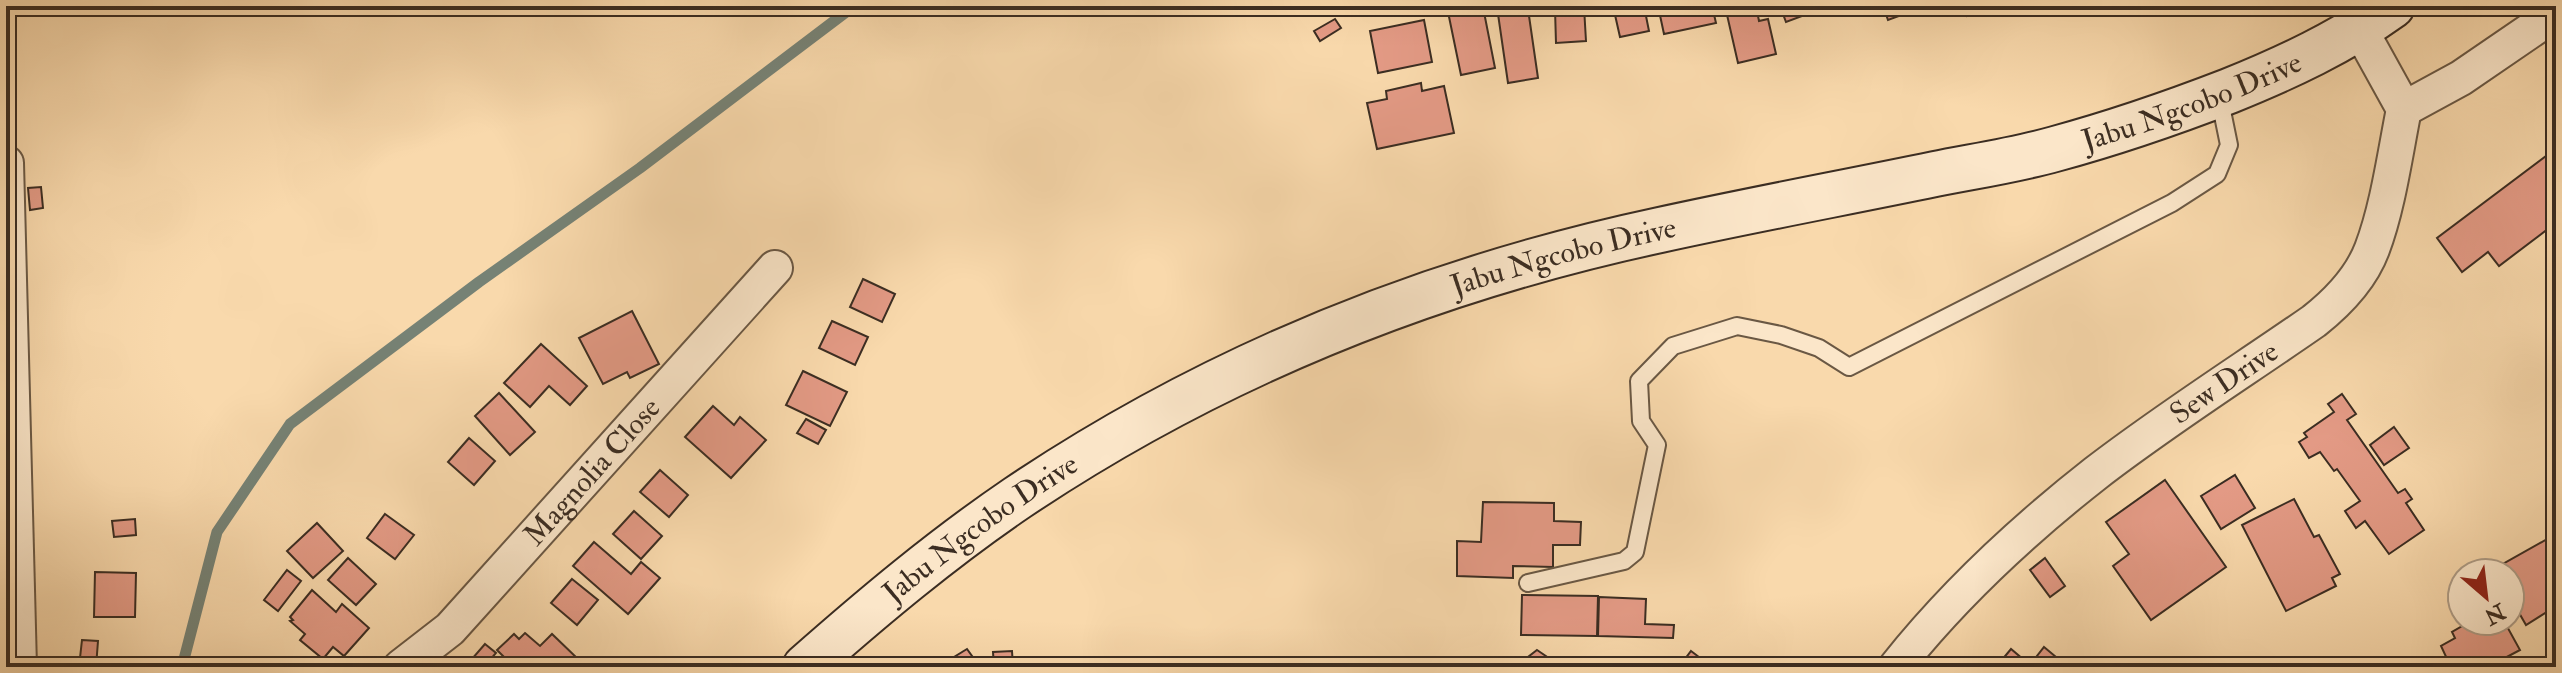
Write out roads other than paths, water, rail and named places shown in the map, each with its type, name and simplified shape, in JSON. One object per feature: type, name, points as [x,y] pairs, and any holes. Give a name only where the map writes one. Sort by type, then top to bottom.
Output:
[{"type":"main road","name":"Jabu Ngcobo Drive","points":[[805,667],[892,592],[1017,499],[1099,446],[1197,391],[1312,338],[1399,304],[1548,257],[1672,227],[2051,151],[2167,115],[2265,76],[2366,14]]},
{"type":"street","points":[[2366,14],[2404,109],[2461,78],[2556,13]]},
{"type":"street","name":"Sew Drive","points":[[1896,667],[1933,621],[2039,519],[2097,472],[2336,304],[2372,250],[2404,109]]},
{"type":"street","points":[[6,163],[8,414],[19,667]]},
{"type":"street","name":"Magnolia Close","points":[[401,667],[450,629],[775,268]]},
{"type":"lane","points":[[1528,583],[1624,561],[1635,552],[1657,445],[1641,421],[1639,381],[1673,346],[1737,326],[1781,335],[1819,348],[1849,367],[2172,203],[2217,174],[2229,145],[2218,95]]},
{"type":"waterway","points":[[182,667],[217,532],[290,424],[479,282],[640,168],[854,6]]}]
